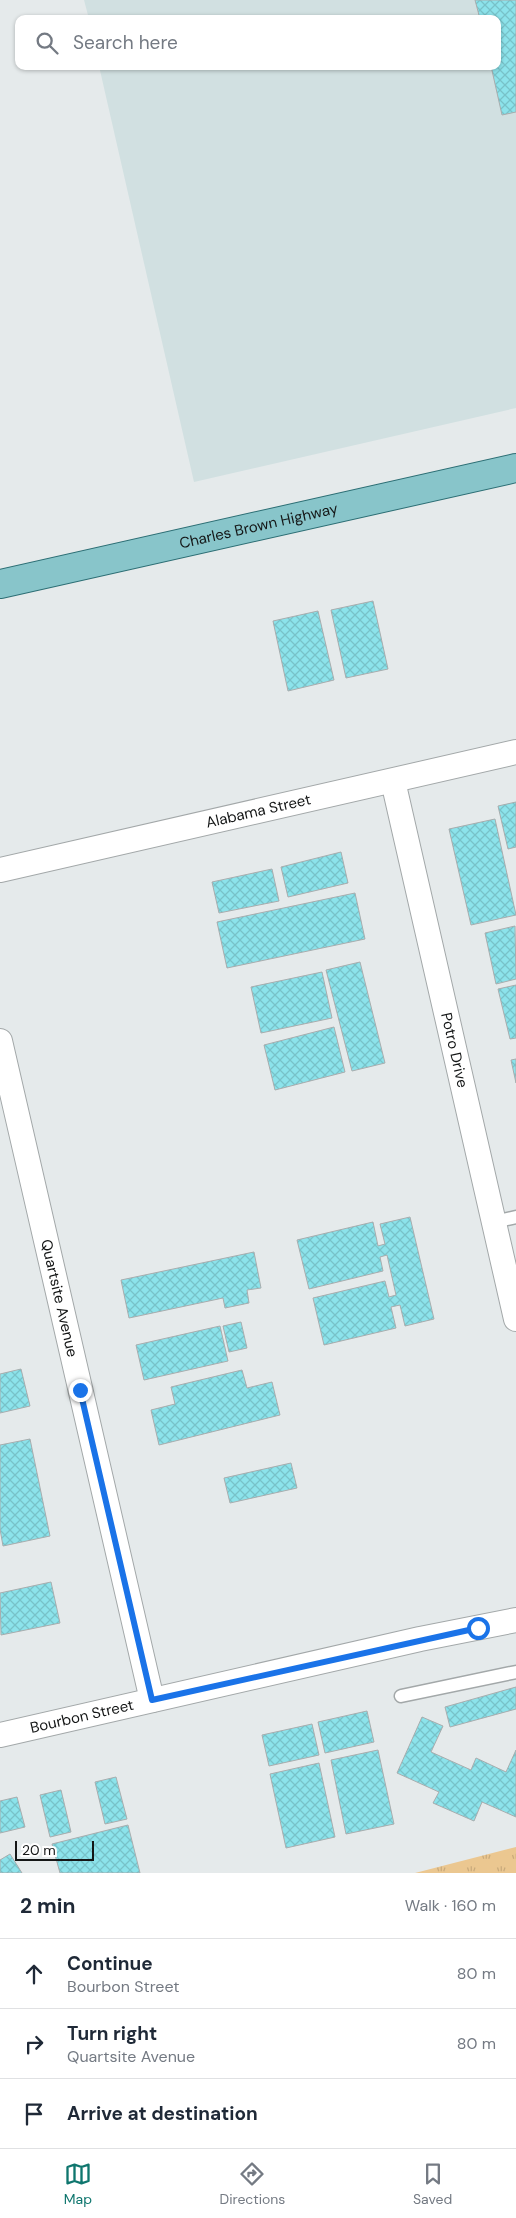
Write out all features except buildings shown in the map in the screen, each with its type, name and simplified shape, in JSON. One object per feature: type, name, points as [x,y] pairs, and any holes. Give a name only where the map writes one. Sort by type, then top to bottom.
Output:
[{"type":"main road","name":"Charles Brown Highway","points":[[0,584],[516,468]]},
{"type":"street","name":"Alabama Street","points":[[0,870],[516,752]]},
{"type":"street","name":"Potro Drive","points":[[393,781],[505,1220],[516,1319]]},
{"type":"street","name":"Quartsite Avenue","points":[[0,1041],[152,1700]]},
{"type":"street","name":"Bourbon Street","points":[[0,1735],[420,1639],[516,1620]]},
{"type":"lane","points":[[401,1696],[516,1672]]},
{"type":"shaded area","points":[[84,0],[516,0],[516,408],[194,482],[100,70],[501,70],[501,15],[88,15]]},
{"type":"green space","points":[[516,1847],[516,1873],[415,1873]]},
{"type":"route","points":[[80,1390],[152,1700],[420,1639],[478,1628]]}]
